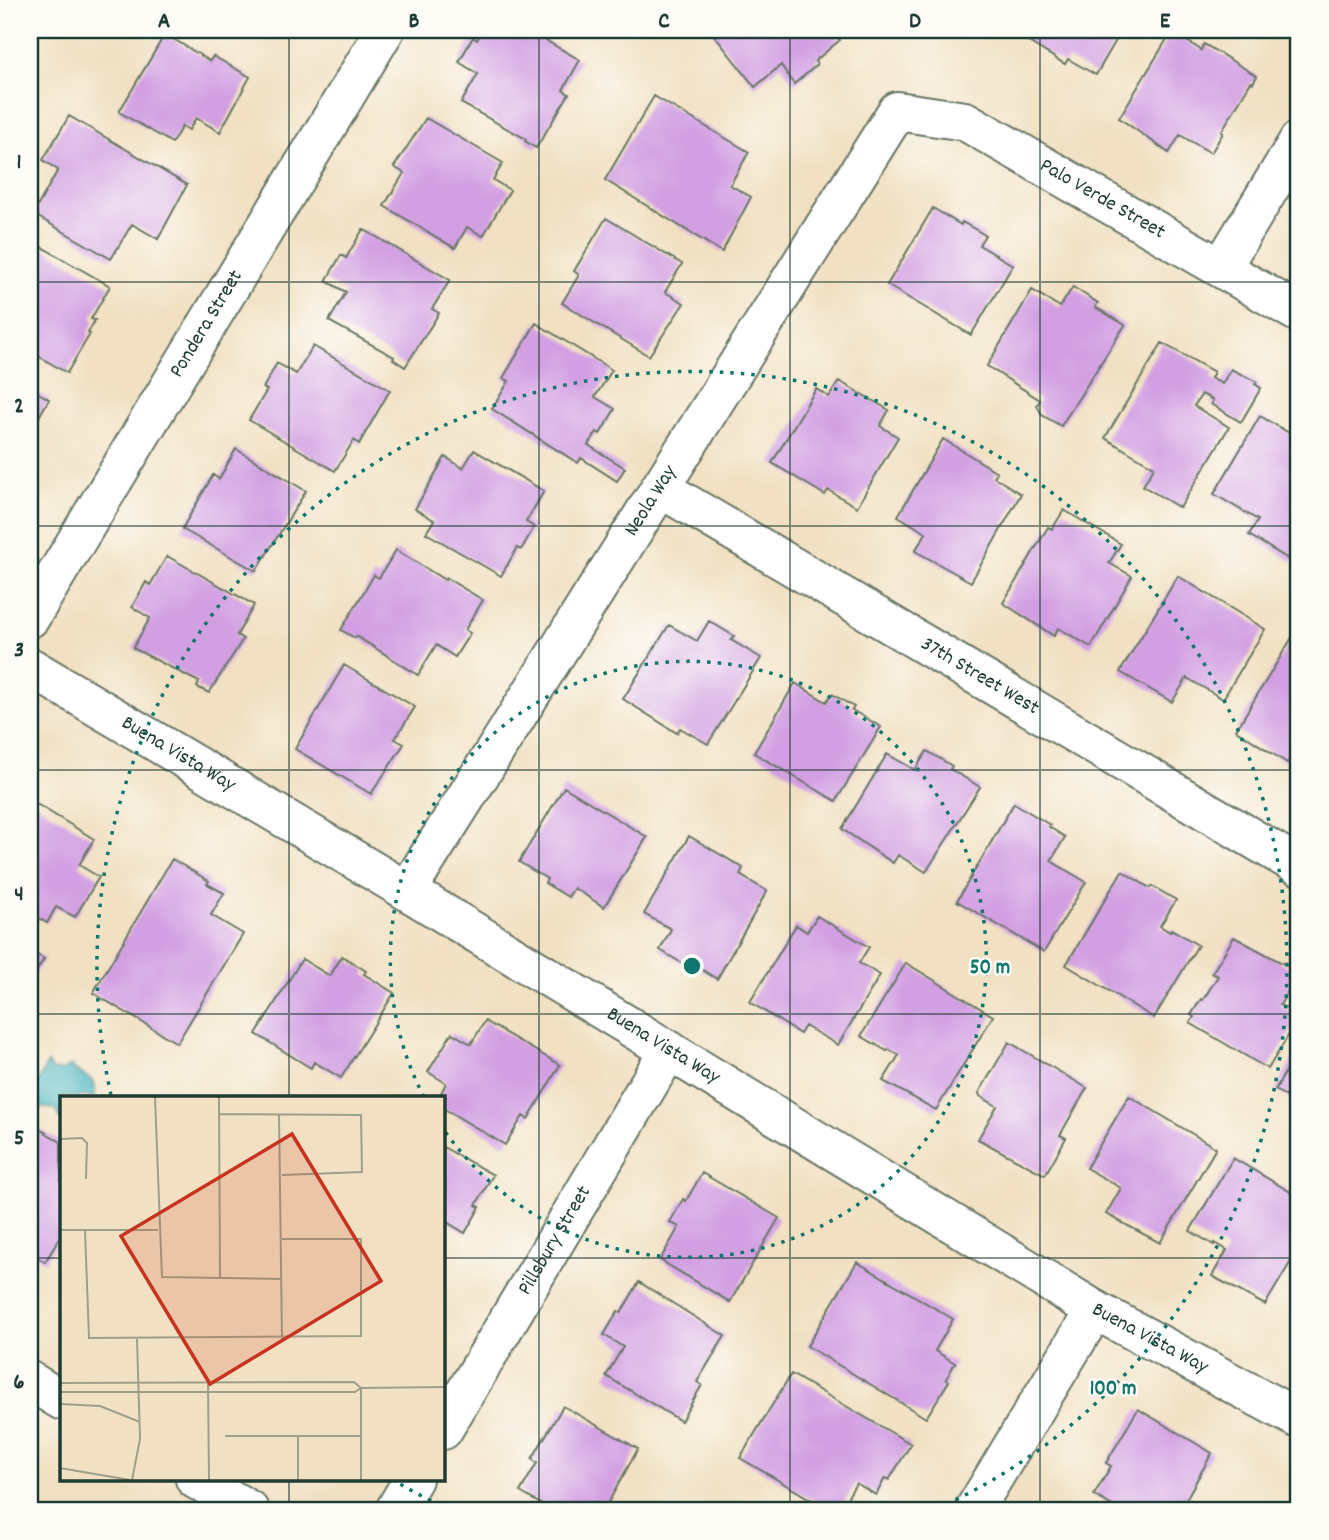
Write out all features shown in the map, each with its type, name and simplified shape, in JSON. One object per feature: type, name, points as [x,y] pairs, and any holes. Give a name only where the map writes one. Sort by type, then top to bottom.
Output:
[{"type":"street","name":"Pondera Street","points":[[30,618],[385,30]]},
{"type":"street","name":"Palo Verde Street","points":[[897,111],[965,121],[1299,313]]},
{"type":"street","name":"Neola Way","points":[[407,891],[897,111]]},
{"type":"street","points":[[1221,268],[1299,140]]},
{"type":"street","name":"37th Street West","points":[[660,488],[1299,866]]},
{"type":"street","name":"Buena Vista Way","points":[[30,667],[407,891],[1094,1310],[1299,1419]]},
{"type":"street","name":"Pillsbury Street","points":[[444,1428],[669,1051]]},
{"type":"street","points":[[974,1510],[1094,1310]]},
{"type":"street","points":[[30,1381],[60,1399]]},
{"type":"street","points":[[197,1480],[249,1510]]},
{"type":"street","points":[[395,1510],[412,1480]]},
{"type":"water","points":[[48,1063],[53,1071],[71,1066],[92,1081],[95,1085],[94,1096],[60,1096],[60,1118],[56,1109],[36,1107],[31,1102]]},
{"type":"building","points":[[483,30],[527,30],[580,60],[563,90],[569,94],[536,148],[525,141],[526,139],[461,103],[478,74],[459,62],[473,37],[477,40]]},
{"type":"building","points":[[710,30],[831,30],[840,40],[815,61],[817,65],[794,84],[781,65],[755,87]]},
{"type":"building","points":[[1009,30],[1122,30],[1096,75],[1068,59],[1065,64]]},
{"type":"building","points":[[1172,31],[1201,50],[1204,44],[1257,76],[1221,132],[1223,133],[1211,153],[1180,135],[1169,153],[1119,118]]},
{"type":"building","points":[[165,34],[210,61],[213,56],[250,77],[220,132],[196,118],[189,130],[182,126],[172,143],[119,112]]},
{"type":"building","points":[[654,96],[749,152],[730,185],[751,197],[722,252],[605,180]]},
{"type":"building","points":[[69,116],[187,185],[158,239],[132,224],[111,259],[33,214],[58,170],[43,160]]},
{"type":"building","points":[[426,118],[503,163],[493,180],[510,190],[483,236],[467,227],[455,248],[384,206],[404,173],[394,167]]},
{"type":"building","points":[[933,208],[961,225],[962,222],[985,235],[979,245],[1013,265],[971,335],[887,285]]},
{"type":"building","points":[[606,218],[682,264],[665,292],[684,303],[649,356],[562,303],[579,275],[574,271]]},
{"type":"building","points":[[363,229],[450,280],[432,309],[439,313],[405,367],[393,359],[394,357],[329,321],[346,292],[326,281],[341,255],[346,258]]},
{"type":"building","points":[[40,246],[110,286],[91,319],[95,320],[88,333],[90,334],[67,373],[30,351],[30,263]]},
{"type":"building","points":[[1073,287],[1098,303],[1095,307],[1125,325],[1061,426],[1042,415],[1037,405],[1040,400],[987,366],[1032,290],[1060,307]]},
{"type":"building","points":[[536,323],[612,370],[595,397],[615,409],[600,434],[597,432],[588,445],[625,468],[617,481],[581,458],[578,463],[492,409],[509,381],[503,378]]},
{"type":"building","points":[[1162,343],[1214,372],[1211,378],[1222,384],[1231,369],[1257,382],[1255,384],[1261,388],[1241,422],[1211,404],[1213,400],[1202,394],[1194,406],[1229,427],[1180,508],[1143,486],[1154,467],[1105,438]]},
{"type":"building","points":[[313,346],[390,390],[359,444],[354,440],[335,471],[249,420],[267,390],[263,388],[277,363],[296,374]]},
{"type":"building","points":[[839,381],[889,410],[880,426],[898,437],[857,507],[828,490],[825,495],[772,463],[816,389],[829,397]]},
{"type":"building","points":[[30,388],[49,399],[32,429],[35,431],[30,441]]},
{"type":"building","points":[[1260,416],[1296,437],[1299,432],[1299,551],[1293,562],[1249,535],[1258,520],[1214,494]]},
{"type":"building","points":[[943,439],[997,472],[994,477],[1021,494],[971,582],[915,551],[926,533],[898,516]]},
{"type":"building","points":[[236,449],[306,491],[256,571],[182,529],[213,475],[219,479]]},
{"type":"building","points":[[474,450],[544,491],[526,522],[534,527],[521,550],[517,548],[501,576],[426,533],[434,520],[415,509],[445,457],[463,468]]},
{"type":"building","points":[[1064,510],[1121,544],[1109,563],[1132,576],[1091,647],[1058,628],[1054,636],[1003,603],[1048,527],[1052,529]]},
{"type":"building","points":[[396,550],[483,600],[465,630],[470,633],[455,657],[436,645],[418,675],[356,636],[355,638],[341,630],[374,575],[379,578]]},
{"type":"building","points":[[167,556],[254,605],[237,635],[243,639],[209,693],[197,687],[199,682],[133,648],[150,618],[132,607],[146,582],[150,585]]},
{"type":"building","points":[[1178,576],[1265,629],[1223,699],[1187,678],[1172,702],[1120,672]]},
{"type":"building","points":[[709,621],[734,636],[731,640],[761,658],[708,744],[680,728],[677,733],[623,699],[669,625],[697,641]]},
{"type":"building","points":[[1293,636],[1299,640],[1299,764],[1290,759],[1287,763],[1236,730]]},
{"type":"building","points":[[344,665],[415,707],[395,739],[404,744],[371,794],[295,749]]},
{"type":"building","points":[[795,683],[826,702],[832,694],[881,727],[836,801],[754,753]]},
{"type":"building","points":[[927,751],[980,787],[926,872],[898,855],[893,863],[842,829],[887,754],[915,770]]},
{"type":"building","points":[[1299,766],[1299,783],[1292,779]]},
{"type":"building","points":[[564,787],[647,837],[604,907],[574,888],[568,897],[545,883],[547,879],[519,862]]},
{"type":"building","points":[[30,800],[94,839],[79,865],[99,877],[75,917],[56,907],[47,923],[30,913]]},
{"type":"building","points":[[1014,803],[1065,837],[1051,861],[1086,882],[1044,952],[957,901]]},
{"type":"building","points":[[689,836],[743,868],[740,875],[767,891],[717,979],[688,961],[685,965],[660,950],[671,929],[644,914]]},
{"type":"building","points":[[172,859],[224,893],[211,915],[243,934],[177,1043],[93,993]]},
{"type":"building","points":[[1122,871],[1176,900],[1160,926],[1170,932],[1171,929],[1198,945],[1154,1018],[1066,965]]},
{"type":"building","points":[[817,916],[869,947],[859,963],[880,975],[838,1045],[805,1026],[800,1034],[750,1002],[796,925],[807,932]]},
{"type":"building","points":[[1234,937],[1299,972],[1280,1005],[1299,1018],[1268,1069],[1190,1023],[1194,1017],[1191,1015],[1218,976],[1212,973]]},
{"type":"building","points":[[30,950],[44,959],[30,981]]},
{"type":"building","points":[[342,956],[394,993],[341,1078],[314,1062],[311,1068],[256,1034],[302,959],[330,976]]},
{"type":"building","points":[[906,963],[993,1016],[936,1110],[883,1081],[899,1055],[861,1036]]},
{"type":"building","points":[[485,1021],[560,1065],[528,1119],[523,1116],[505,1145],[444,1109],[444,1096],[440,1096],[446,1083],[428,1072],[452,1033],[471,1044]]},
{"type":"building","points":[[1009,1042],[1087,1088],[1060,1135],[1066,1138],[1045,1175],[978,1139],[997,1106],[979,1093]]},
{"type":"building","points":[[1299,1049],[1299,1104],[1275,1090]]},
{"type":"building","points":[[1129,1096],[1216,1148],[1160,1243],[1106,1214],[1121,1188],[1086,1168]]},
{"type":"building","points":[[30,1123],[60,1141],[60,1238],[45,1262],[30,1253]]},
{"type":"building","points":[[444,1148],[493,1175],[476,1205],[480,1207],[465,1233],[445,1221],[444,1223]]},
{"type":"building","points":[[1233,1158],[1299,1197],[1299,1248],[1265,1305],[1212,1276],[1227,1250],[1190,1231]]},
{"type":"building","points":[[702,1173],[779,1218],[730,1302],[660,1260],[679,1227],[670,1222]]},
{"type":"building","points":[[857,1262],[953,1319],[935,1351],[955,1363],[946,1379],[949,1381],[926,1418],[807,1346]]},
{"type":"building","points":[[639,1282],[725,1336],[697,1382],[702,1385],[681,1421],[606,1376],[623,1347],[604,1335]]},
{"type":"building","points":[[791,1374],[911,1444],[889,1480],[885,1478],[876,1495],[856,1483],[840,1510],[829,1510],[740,1458]]},
{"type":"building","points":[[563,1406],[638,1449],[604,1510],[551,1510],[520,1492],[537,1463],[532,1459]]},
{"type":"building","points":[[1138,1409],[1212,1453],[1180,1510],[1119,1510],[1094,1495],[1111,1466],[1106,1463]]}]
